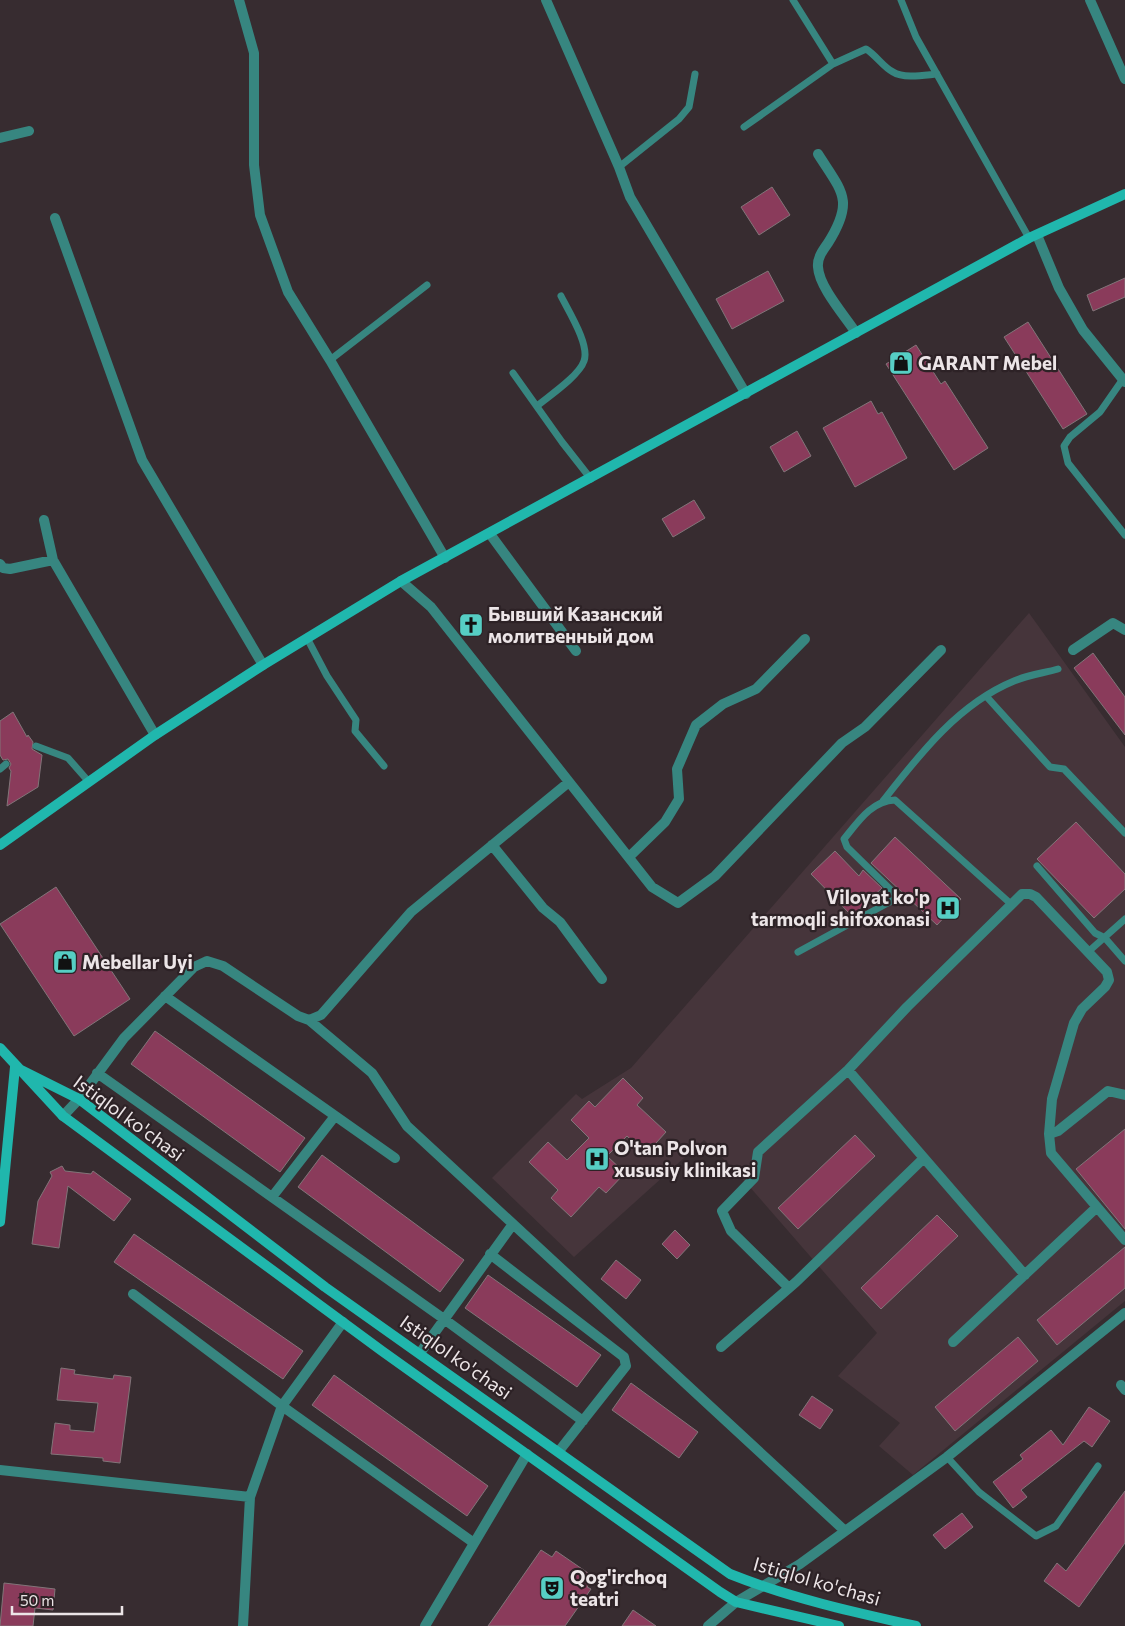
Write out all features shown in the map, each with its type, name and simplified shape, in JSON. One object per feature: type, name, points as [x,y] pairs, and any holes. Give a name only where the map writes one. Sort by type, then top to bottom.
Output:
[{"type":"main road","points":[[0,845],[155,735],[263,665],[401,581],[1033,236],[1125,194]]},
{"type":"main road","points":[[0,1048],[15,1067],[0,1222]]},
{"type":"main road","name":"Istiqlol ko'chasi","points":[[15,1067],[79,1099],[325,1286],[730,1574],[762,1587],[835,1608],[916,1626]]},
{"type":"main road","name":"Istiqlol ko'chasi","points":[[15,1067],[63,1116],[343,1322],[736,1602],[839,1626]]},
{"type":"street","points":[[239,0],[254,52],[254,165],[260,215],[288,292],[446,558]]},
{"type":"street","points":[[546,0],[619,167],[630,197],[746,394]]},
{"type":"street","points":[[1090,0],[1125,79]]},
{"type":"street","points":[[0,138],[29,131]]},
{"type":"street","points":[[818,154],[843,193],[844,207],[840,223],[820,255],[817,266],[820,280],[856,333]]},
{"type":"street","points":[[55,218],[142,460],[263,665]]},
{"type":"street","points":[[1033,236],[1083,330],[1124,380]]},
{"type":"street","points":[[44,520],[53,560],[155,735]]},
{"type":"street","points":[[490,534],[576,651]]},
{"type":"street","points":[[0,564],[10,569],[53,560]]},
{"type":"street","points":[[401,581],[431,607],[652,887],[678,903],[715,876],[842,744],[865,727],[940,650]]},
{"type":"street","points":[[1073,650],[1113,623],[1125,630]]},
{"type":"street","points":[[629,857],[665,822],[679,799],[677,769],[696,725],[723,704],[756,689],[806,639]]},
{"type":"street","points":[[309,1020],[321,1015],[412,912],[569,782]]},
{"type":"street","points":[[492,845],[542,908],[560,922],[602,979]]},
{"type":"street","points":[[789,1288],[731,1231],[722,1211],[754,1178],[758,1152],[848,1070],[907,1007],[1022,894],[1030,894],[1036,897],[1107,972],[1109,980],[1105,987],[1082,1009],[1074,1023],[1052,1099],[1049,1134],[1051,1152],[1125,1240]]},
{"type":"street","points":[[63,1116],[79,1099],[124,1038],[194,967],[207,961],[224,966],[298,1016],[309,1020],[372,1074],[408,1126],[844,1530]]},
{"type":"street","points":[[165,996],[395,1158]]},
{"type":"street","points":[[848,1070],[1025,1275]]},
{"type":"street","points":[[97,1073],[444,1319],[583,1422]]},
{"type":"street","points":[[1049,1134],[1058,1131],[1108,1091],[1125,1095]]},
{"type":"street","points":[[272,1197],[335,1116]]},
{"type":"street","points":[[721,1347],[789,1288],[924,1158]]},
{"type":"street","points":[[953,1342],[1097,1207]]},
{"type":"street","points":[[420,1353],[513,1224]]},
{"type":"street","points":[[490,1254],[624,1357],[626,1366],[559,1451]]},
{"type":"street","points":[[133,1294],[282,1406],[474,1543]]},
{"type":"street","points":[[708,1626],[736,1602],[800,1564],[844,1530],[947,1457],[1125,1313]]},
{"type":"street","points":[[243,1626],[250,1497],[282,1406],[343,1322]]},
{"type":"street","points":[[425,1626],[527,1454]]},
{"type":"street","points":[[0,1470],[250,1497]]},
{"type":"lane","points":[[793,0],[834,64]]},
{"type":"lane","points":[[901,0],[916,37],[1033,236]]},
{"type":"lane","points":[[744,126],[834,64],[866,50],[877,56],[894,73],[917,76],[937,74]]},
{"type":"lane","points":[[619,167],[679,119],[689,107],[694,74]]},
{"type":"lane","points":[[330,360],[427,285]]},
{"type":"lane","points":[[537,406],[578,371],[585,361],[585,345],[561,296]]},
{"type":"lane","points":[[513,373],[591,478]]},
{"type":"lane","points":[[1124,380],[1100,412],[1070,437],[1064,446],[1068,463],[1125,535]]},
{"type":"lane","points":[[307,638],[327,676],[356,720],[355,731],[384,766]]},
{"type":"lane","points":[[798,952],[895,899],[895,894],[847,847],[844,839],[867,812],[883,801],[950,723],[986,696],[1015,680],[1058,669]]},
{"type":"lane","points":[[986,696],[1050,767],[1064,769],[1125,832]]},
{"type":"lane","points":[[36,746],[68,758],[89,782]]},
{"type":"lane","points":[[883,801],[895,800],[1011,904]]},
{"type":"lane","points":[[1037,866],[1095,933],[1104,938],[1125,961]]},
{"type":"lane","points":[[1088,952],[1125,919]]},
{"type":"lane","points":[[947,1457],[979,1492],[1036,1536],[1056,1526],[1098,1466]]},
{"type":"shaded area","name":"Viloyat ko'p tarmoqli shifoxonasi","points":[[1029,613],[1125,747],[1125,1301],[913,1475],[879,1446],[900,1423],[838,1376],[877,1333],[735,1170],[704,1140],[574,1257],[492,1178],[576,1094],[582,1099],[631,1068]]},
{"type":"building","points":[[772,187],[790,215],[759,235],[741,207]]},
{"type":"building","points":[[768,271],[784,301],[732,329],[716,299]]},
{"type":"building","points":[[1125,278],[1125,297],[1093,311],[1087,295]]},
{"type":"building","points":[[1028,322],[1087,414],[1063,429],[1004,337]]},
{"type":"building","points":[[916,345],[941,384],[945,381],[988,448],[954,470],[886,364]]},
{"type":"building","points":[[871,401],[878,414],[882,412],[907,458],[855,487],[823,428]]},
{"type":"building","points":[[797,431],[811,456],[784,472],[770,447]]},
{"type":"building","points":[[694,500],[705,518],[673,537],[662,519]]},
{"type":"building","points":[[1093,653],[1125,697],[1125,735],[1074,668]]},
{"type":"building","points":[[13,712],[27,737],[28,735],[33,742],[32,749],[42,755],[38,787],[7,806],[11,771],[9,768],[11,764],[8,759],[3,760],[0,755],[0,721]]},
{"type":"building","points":[[1076,822],[1125,874],[1125,889],[1094,918],[1037,859]]},
{"type":"building","points":[[895,837],[961,899],[937,925],[871,863]]},
{"type":"building","points":[[835,851],[859,876],[863,870],[882,888],[852,916],[811,874]]},
{"type":"building","name":"Mebellar Uyi","points":[[56,887],[130,999],[74,1036],[0,924]]},
{"type":"building","points":[[155,1031],[305,1138],[280,1172],[131,1064]]},
{"type":"building","points":[[623,1078],[643,1098],[637,1105],[666,1132],[646,1154],[627,1136],[607,1156],[625,1173],[606,1193],[599,1187],[571,1217],[551,1198],[558,1190],[529,1162],[548,1142],[567,1160],[589,1138],[571,1120],[589,1101],[595,1107]]},
{"type":"building","points":[[1125,1129],[1125,1229],[1076,1169]]},
{"type":"building","points":[[855,1135],[875,1156],[798,1229],[778,1208]]},
{"type":"building","points":[[322,1155],[464,1260],[440,1292],[298,1187]]},
{"type":"building","points":[[62,1166],[65,1171],[91,1174],[93,1171],[131,1199],[114,1221],[68,1186],[59,1248],[32,1244],[38,1201],[52,1176],[50,1172]]},
{"type":"building","points":[[937,1215],[958,1236],[881,1309],[861,1288]]},
{"type":"building","points":[[675,1230],[690,1245],[677,1259],[662,1244]]},
{"type":"building","points":[[134,1234],[303,1351],[283,1379],[114,1262]]},
{"type":"building","points":[[1125,1247],[1125,1288],[1057,1345],[1037,1320]]},
{"type":"building","points":[[616,1260],[641,1280],[626,1299],[601,1279]]},
{"type":"building","points":[[488,1275],[601,1355],[577,1387],[465,1308]]},
{"type":"building","points":[[1018,1337],[1038,1361],[955,1431],[935,1407]]},
{"type":"building","points":[[61,1368],[75,1370],[74,1374],[113,1379],[114,1375],[131,1377],[120,1463],[103,1461],[103,1458],[51,1454],[55,1423],[70,1425],[70,1430],[94,1432],[98,1403],[57,1400]]},
{"type":"building","points":[[334,1375],[488,1486],[467,1516],[312,1405]]},
{"type":"building","points":[[631,1383],[698,1432],[679,1458],[612,1410]]},
{"type":"building","points":[[812,1396],[833,1410],[820,1429],[799,1415]]},
{"type":"building","points":[[1089,1407],[1110,1421],[1092,1447],[1084,1441],[1021,1490],[1027,1497],[1013,1508],[993,1482],[1023,1459],[1020,1455],[1051,1430],[1063,1445]]},
{"type":"building","points":[[1125,1491],[1125,1543],[1079,1607],[1044,1581],[1057,1563],[1066,1571]]},
{"type":"building","points":[[962,1513],[973,1527],[945,1549],[933,1535]]},
{"type":"building","name":"Qog'irchoq teatri","points":[[541,1550],[552,1557],[556,1551],[588,1573],[584,1579],[590,1583],[587,1587],[591,1589],[565,1626],[488,1626]]},
{"type":"building","points":[[4,1583],[55,1589],[53,1610],[35,1608],[33,1626],[0,1626]]},
{"type":"building","points":[[633,1610],[656,1626],[622,1626]]},
{"type":"place","name":"GARANT Mebel","points":[[901,363]]},
{"type":"place","name":"Бывший Казанский молитвенный дом","points":[[471,625]]},
{"type":"place","name":"Viloyat ko'p tarmoqli shifoxonasi","points":[[948,908]]},
{"type":"place","name":"Mebellar Uyi","points":[[65,962]]},
{"type":"place","name":"O'tan Polvon xususiy klinikasi","points":[[597,1159]]},
{"type":"place","name":"Qog'irchoq teatri","points":[[552,1588]]}]
